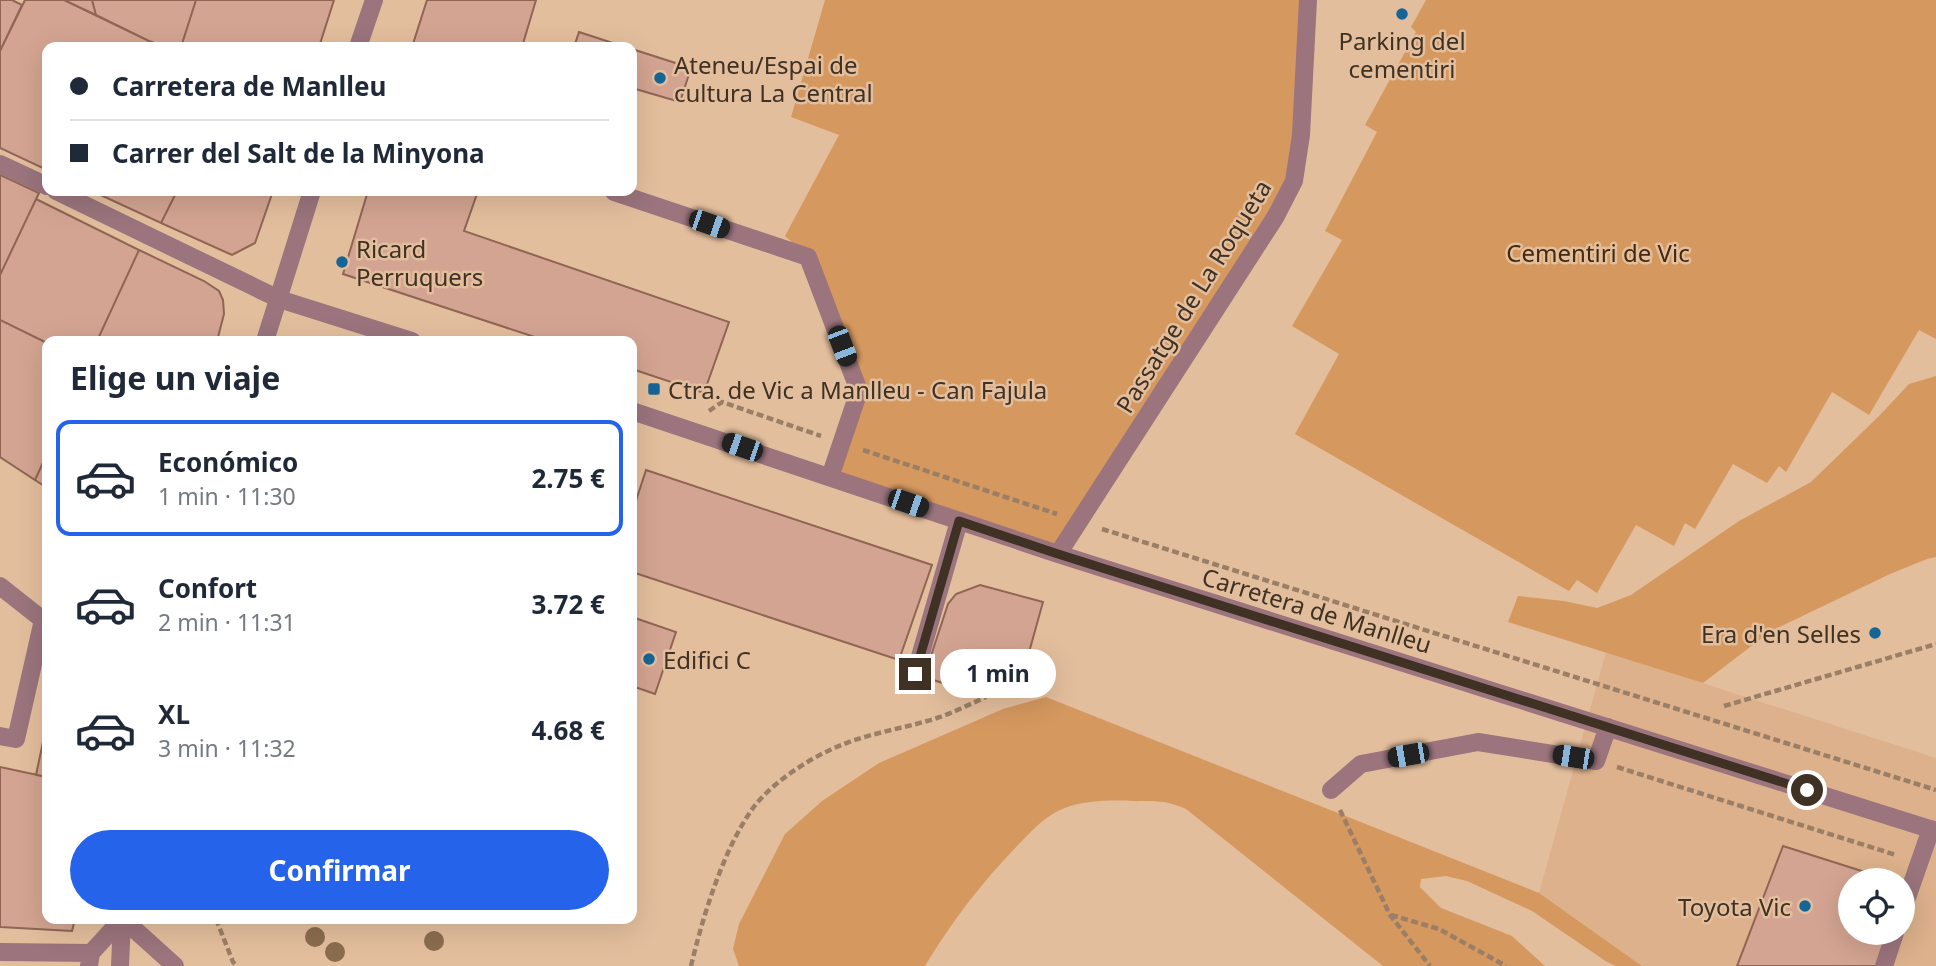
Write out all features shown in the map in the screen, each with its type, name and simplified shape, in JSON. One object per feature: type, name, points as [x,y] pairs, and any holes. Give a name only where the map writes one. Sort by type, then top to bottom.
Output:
[{"type":"street","points":[[360,42],[373,0]]},
{"type":"street","name":"Passatge de La Roqueta","points":[[1058,554],[1276,216],[1294,181],[1301,135],[1308,0]]},
{"type":"street","points":[[0,164],[42,185]]},
{"type":"street","points":[[66,196],[279,299],[396,336]]},
{"type":"street","points":[[267,336],[310,196]]},
{"type":"street","points":[[626,196],[808,257],[859,391],[830,477]]},
{"type":"street","name":"Carretera de Manlleu","points":[[637,413],[1058,554],[1934,830]]},
{"type":"street","points":[[915,674],[959,521]]},
{"type":"street","points":[[0,586],[42,619]]},
{"type":"street","points":[[8,738],[42,623]]},
{"type":"street","points":[[1331,790],[1361,764],[1478,742],[1596,761],[1608,727]]},
{"type":"street","points":[[1915,876],[1934,830]]},
{"type":"street","points":[[0,952],[90,959],[118,924]]},
{"type":"street","points":[[120,966],[122,924]]},
{"type":"street","points":[[128,924],[175,966]]},
{"type":"street","points":[[1884,966],[1891,945]]},
{"type":"path","points":[[685,428],[722,402],[1079,522],[1936,790]]},
{"type":"path","points":[[1724,706],[1936,644]]},
{"type":"path","points":[[691,966],[719,878],[733,844],[754,807],[779,782],[803,765],[843,744],[940,718],[986,697]]},
{"type":"path","points":[[1596,761],[1920,862]]},
{"type":"path","points":[[1331,790],[1390,915],[1430,966]]},
{"type":"path","points":[[1390,915],[1439,929],[1506,966]]},
{"type":"path","points":[[218,924],[237,966]]},
{"type":"shaded area","points":[[1606,652],[1936,758],[1936,966],[1642,966],[1539,893]]},
{"type":"green space","points":[[825,0],[1308,0],[1294,181],[1058,554],[830,477],[859,391],[808,257],[785,236],[839,135],[791,117]]},
{"type":"green space","name":"Cementiri de Vic","points":[[1426,0],[1936,0],[1936,339],[1919,330],[1869,415],[1832,392],[1786,472],[1779,466],[1767,483],[1733,464],[1695,529],[1685,523],[1674,546],[1636,525],[1597,593],[1577,580],[1569,591],[1295,434],[1339,354],[1292,326],[1342,240],[1325,231],[1377,132],[1365,125],[1416,32],[1411,27]]},
{"type":"green space","points":[[1936,376],[1936,557],[1890,574],[1771,631],[1703,683],[1508,622],[1518,596],[1597,608],[1631,595],[1739,521],[1811,482],[1909,384]]},
{"type":"green space","points":[[1046,697],[1539,893],[1642,966],[1616,966],[1607,962],[1532,911],[1467,881],[1446,876],[1421,879],[1420,887],[1441,908],[1512,936],[1545,966],[1383,966],[1186,809],[1160,802],[1114,801],[1074,805],[1041,822],[981,887],[957,917],[925,966],[739,966],[733,949],[739,924],[785,834],[822,801],[879,763],[1003,709]]},
{"type":"building","points":[[0,0],[12,0],[22,5],[0,51]]},
{"type":"building","points":[[25,0],[64,0],[149,41],[42,42],[42,168],[0,148],[0,51]]},
{"type":"building","points":[[64,0],[92,0],[96,15]]},
{"type":"building","points":[[92,0],[196,0],[183,42],[152,42],[96,15]]},
{"type":"building","points":[[196,0],[334,0],[321,42],[183,42]]},
{"type":"building","points":[[427,0],[536,0],[523,42],[414,42]]},
{"type":"building","points":[[579,32],[610,42],[576,42]]},
{"type":"building","name":"Ateneu/Espai de cultura La Central","points":[[637,51],[691,68],[680,102],[637,89]]},
{"type":"building","points":[[0,175],[39,193],[0,275]]},
{"type":"building","points":[[103,196],[174,196],[161,223]]},
{"type":"building","points":[[174,196],[271,196],[255,243],[232,255],[161,223]]},
{"type":"building","points":[[366,196],[476,196],[464,231],[729,322],[704,393],[637,371],[637,336],[532,336],[343,274]]},
{"type":"building","points":[[36,199],[139,250],[99,336],[42,336],[42,341],[0,320],[0,275]]},
{"type":"building","points":[[139,250],[204,281],[219,291],[223,300],[224,314],[218,336],[99,336]]},
{"type":"building","points":[[0,320],[42,341],[42,465],[35,480],[0,457]]},
{"type":"building","points":[[42,465],[42,485],[35,480]]},
{"type":"building","points":[[646,470],[932,565],[899,660],[637,574],[637,498]]},
{"type":"building","points":[[980,585],[1043,602],[1018,692],[986,697],[924,677],[948,604],[956,594]]},
{"type":"building","name":"Edifici C","points":[[637,619],[676,632],[655,694],[637,688]]},
{"type":"building","points":[[42,747],[42,776],[36,775]]},
{"type":"building","points":[[0,767],[42,776],[42,924],[74,924],[72,931],[0,927]]},
{"type":"building","name":"Toyota Vic","points":[[1783,846],[1852,868],[1838,868],[1838,945],[1885,945],[1877,966],[1737,966]]},
{"type":"place","name":"Parking del cementiri","points":[[1402,14]]},
{"type":"place","name":"Ateneu/Espai de cultura La Central","points":[[660,78]]},
{"type":"place","name":"Ricard Perruquers","points":[[342,262]]},
{"type":"place","name":"Ctra. de Vic a Manlleu - Can Fajula","points":[[654,389]]},
{"type":"place","name":"Era d'en Selles","points":[[1875,633]]},
{"type":"place","name":"Edifici C","points":[[649,659]]},
{"type":"place","name":"Toyota Vic","points":[[1805,906]]},
{"type":"route","points":[[915,674],[959,521],[1807,790]]}]
